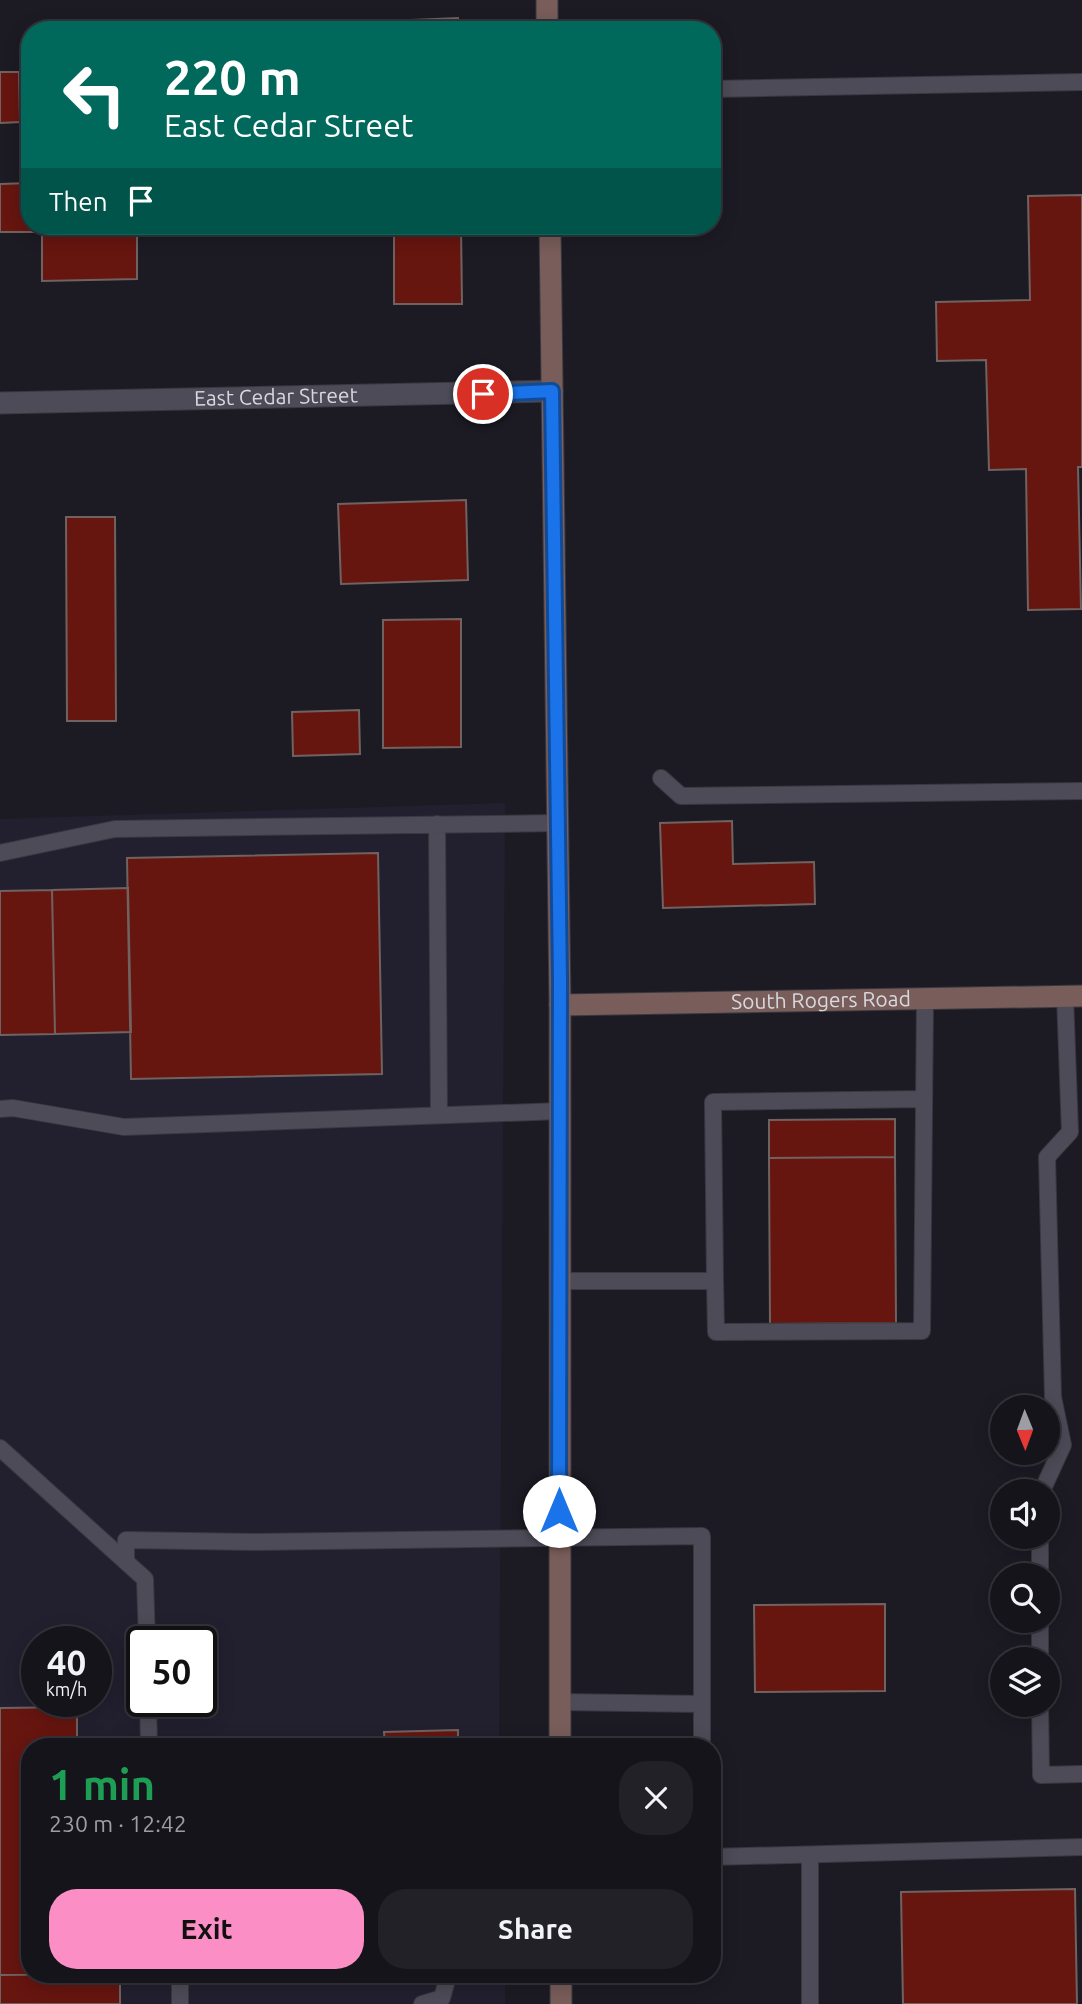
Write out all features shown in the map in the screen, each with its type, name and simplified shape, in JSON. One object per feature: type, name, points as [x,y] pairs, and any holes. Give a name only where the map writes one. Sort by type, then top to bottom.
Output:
[{"type":"main road","points":[[547,0],[547,21]]},
{"type":"main road","points":[[550,235],[560,1005],[560,1738]]},
{"type":"main road","name":"South Rogers Road","points":[[560,1005],[1074,996]]},
{"type":"main road","points":[[561,1983],[561,2004]]},
{"type":"street","name":"East Cedar Street","points":[[0,404],[552,391]]},
{"type":"lane","points":[[721,89],[1082,82]]},
{"type":"lane","points":[[661,778],[681,796],[1082,792]]},
{"type":"lane","points":[[0,853],[115,829],[558,823]]},
{"type":"lane","points":[[437,824],[439,1115]]},
{"type":"lane","points":[[1048,1479],[1063,1446],[1054,1397],[1047,1157],[1076,1132],[1074,996]]},
{"type":"lane","points":[[924,1099],[713,1102],[716,1332],[922,1331],[925,999]]},
{"type":"lane","points":[[0,1109],[13,1108],[124,1126],[560,1111]]},
{"type":"lane","points":[[559,1282],[715,1281]]},
{"type":"lane","points":[[0,1448],[145,1579],[146,1626]]},
{"type":"lane","points":[[126,1562],[126,1540],[255,1542],[702,1536],[702,1738]]},
{"type":"lane","points":[[560,1702],[702,1704]]},
{"type":"lane","points":[[148,1717],[149,1738]]},
{"type":"lane","points":[[1040,1717],[1041,1775],[1082,1774]]},
{"type":"lane","points":[[721,1857],[1082,1847]]},
{"type":"lane","points":[[810,1855],[810,2004]]},
{"type":"lane","points":[[180,1983],[180,2004]]},
{"type":"lane","points":[[422,2004],[442,1998],[446,1983]]},
{"type":"shaded area","points":[[505,803],[499,1738],[21,1738],[21,1983],[505,1983],[505,2004],[0,2004],[0,819]]},
{"type":"building","points":[[458,18],[458,21],[388,21]]},
{"type":"building","points":[[0,72],[19,72],[20,122],[0,123]]},
{"type":"building","points":[[21,183],[21,232],[0,232],[0,184]]},
{"type":"building","points":[[1082,195],[1082,467],[1078,467],[1081,609],[1028,610],[1026,469],[989,470],[986,360],[937,361],[936,302],[1030,300],[1028,196]]},
{"type":"building","points":[[42,235],[137,235],[137,279],[42,281]]},
{"type":"building","points":[[394,235],[461,235],[462,304],[394,304]]},
{"type":"building","points":[[466,500],[468,580],[341,584],[338,504]]},
{"type":"building","points":[[66,517],[115,517],[116,721],[67,721]]},
{"type":"building","points":[[461,619],[461,747],[383,748],[383,620]]},
{"type":"building","points":[[359,710],[360,754],[293,756],[292,712]]},
{"type":"building","points":[[732,821],[733,864],[814,862],[815,904],[663,908],[660,823]]},
{"type":"building","points":[[378,853],[382,1074],[131,1079],[127,858]]},
{"type":"building","points":[[128,888],[131,1032],[55,1034],[52,890]]},
{"type":"building","points":[[52,890],[55,1034],[0,1035],[0,891]]},
{"type":"building","points":[[895,1119],[895,1157],[769,1158],[769,1120]]},
{"type":"building","points":[[895,1157],[896,1323],[770,1324],[769,1158]]},
{"type":"building","points":[[885,1604],[885,1691],[755,1692],[754,1605]]},
{"type":"building","points":[[0,1708],[21,1708],[21,1717],[77,1717],[77,1738],[21,1738],[21,1975],[0,1975]]},
{"type":"building","points":[[458,1730],[458,1738],[384,1738],[384,1732]]},
{"type":"building","points":[[1075,1889],[1077,2004],[903,2004],[901,1892]]},
{"type":"building","points":[[0,1975],[21,1975],[21,1983],[120,1983],[120,2004],[0,2004]]},
{"type":"route","points":[[483,394],[552,391],[560,979],[559,1511]]}]
